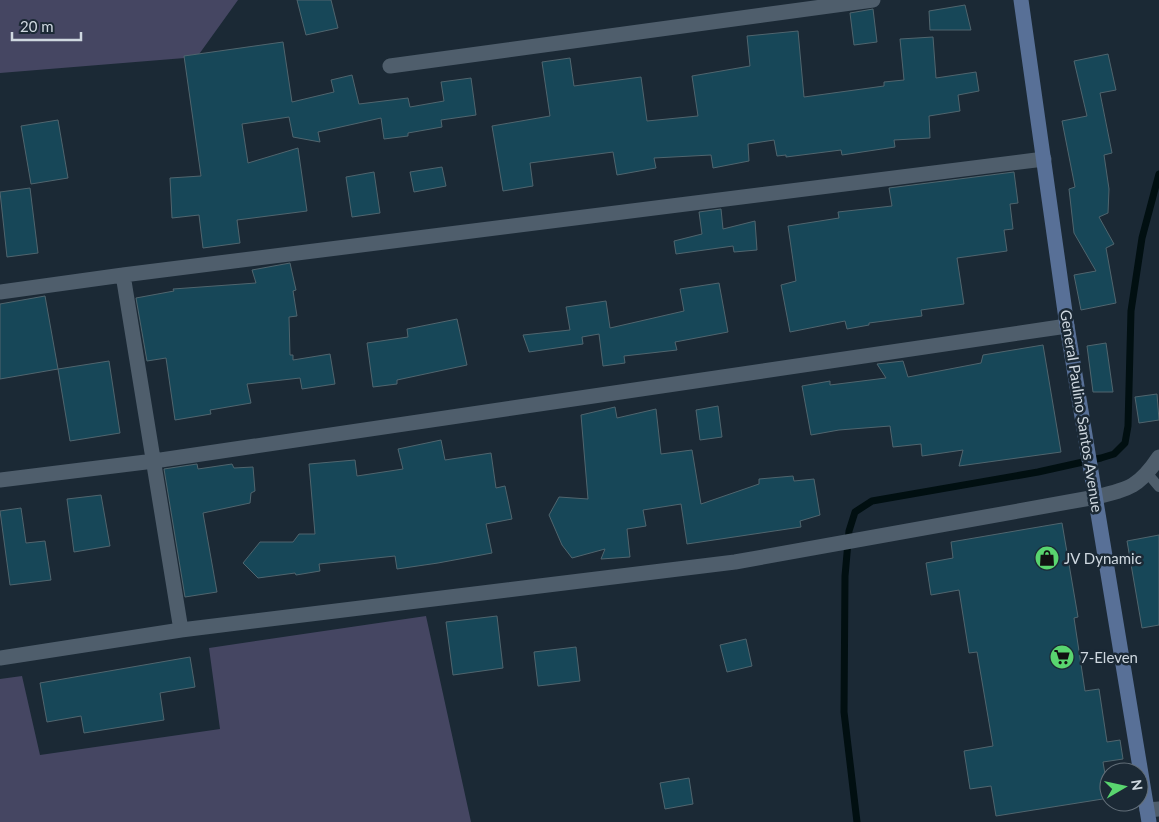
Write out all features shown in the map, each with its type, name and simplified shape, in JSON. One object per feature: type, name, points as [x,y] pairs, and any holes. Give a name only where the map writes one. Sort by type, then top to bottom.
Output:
[{"type":"main road","name":"General Paulino Santos Avenue","points":[[1021,0],[1067,326],[1152,814]]},
{"type":"street","points":[[390,66],[873,0]]},
{"type":"street","points":[[0,292],[1044,159]]},
{"type":"street","points":[[123,276],[181,630]]},
{"type":"street","points":[[0,480],[154,461],[1067,326]]},
{"type":"street","points":[[0,658],[181,630],[707,566],[819,548],[1121,491],[1136,484],[1148,474],[1159,457]]},
{"type":"lane","points":[[1148,474],[1159,487]]},
{"type":"shaded area","points":[[0,0],[238,0],[197,57],[0,73]]},
{"type":"shaded area","points":[[426,616],[471,822],[0,822],[0,679],[22,676],[40,755],[220,729],[209,648]]},
{"type":"building","points":[[297,0],[331,0],[338,28],[306,35]]},
{"type":"building","points":[[965,5],[971,30],[930,30],[929,11]]},
{"type":"building","points":[[873,9],[877,42],[854,45],[850,13]]},
{"type":"building","points":[[798,31],[804,97],[884,86],[884,82],[904,80],[900,39],[933,37],[936,78],[976,72],[979,91],[958,95],[960,111],[929,116],[930,138],[894,140],[895,147],[842,155],[841,150],[786,157],[786,155],[777,156],[774,140],[748,144],[749,161],[713,168],[711,155],[654,158],[656,168],[617,175],[613,152],[530,163],[533,186],[503,191],[492,126],[550,116],[542,62],[570,58],[574,86],[641,77],[647,121],[698,116],[692,76],[750,66],[747,36]]},
{"type":"building","points":[[283,42],[292,102],[334,92],[331,80],[352,75],[359,104],[408,98],[410,107],[444,101],[441,82],[471,78],[476,115],[441,120],[442,127],[408,133],[408,136],[384,139],[381,118],[318,132],[320,142],[293,137],[289,117],[242,124],[248,163],[298,148],[307,211],[237,220],[240,243],[203,248],[199,215],[172,218],[170,178],[201,176],[184,56]]},
{"type":"building","points":[[1108,54],[1116,90],[1100,93],[1112,153],[1104,155],[1109,189],[1108,213],[1099,217],[1114,244],[1106,248],[1116,303],[1081,310],[1074,275],[1096,271],[1074,233],[1069,189],[1075,187],[1062,121],[1087,116],[1074,61]]},
{"type":"building","points":[[58,120],[68,178],[31,184],[21,126]]},
{"type":"building","points":[[442,167],[446,186],[414,192],[410,172]]},
{"type":"building","points":[[374,172],[380,213],[352,217],[346,177]]},
{"type":"building","points":[[1014,172],[1018,203],[1010,204],[1013,229],[1004,230],[1007,251],[957,258],[964,304],[921,310],[922,316],[869,323],[869,325],[847,329],[845,321],[790,332],[781,285],[796,281],[788,226],[839,218],[838,212],[892,206],[889,188]]},
{"type":"building","points":[[30,188],[38,253],[7,257],[0,192]]},
{"type":"building","points":[[721,209],[723,229],[755,221],[757,250],[734,252],[733,246],[676,254],[674,241],[702,234],[699,212]]},
{"type":"building","points":[[290,263],[296,290],[293,291],[297,316],[289,317],[290,355],[293,355],[293,360],[330,354],[335,384],[302,389],[300,378],[247,384],[251,403],[210,410],[211,414],[175,420],[166,358],[147,361],[136,298],[174,291],[173,289],[256,283],[252,270]]},
{"type":"building","points":[[719,283],[728,332],[675,342],[677,350],[624,356],[625,363],[603,366],[599,334],[582,337],[583,344],[529,352],[523,335],[570,330],[566,307],[606,301],[610,328],[684,311],[680,289]]},
{"type":"building","points":[[45,296],[58,369],[0,379],[0,304]]},
{"type":"building","points":[[457,319],[467,365],[397,380],[397,384],[373,387],[367,343],[408,337],[407,329]]},
{"type":"building","points":[[1106,343],[1113,392],[1093,392],[1087,346]]},
{"type":"building","points":[[1043,345],[1061,452],[959,466],[963,450],[922,456],[921,444],[893,447],[890,426],[839,430],[811,435],[802,386],[830,381],[830,385],[886,378],[877,364],[903,361],[908,377],[981,363],[983,355]]},
{"type":"building","points":[[109,361],[120,433],[70,441],[58,369]]},
{"type":"building","points":[[1157,394],[1159,420],[1139,423],[1135,397]]},
{"type":"building","points":[[718,406],[722,437],[700,440],[696,410]]},
{"type":"building","points":[[615,407],[617,418],[656,409],[661,454],[692,450],[701,504],[759,484],[759,479],[793,476],[794,481],[814,479],[820,515],[800,521],[801,527],[687,544],[681,504],[643,510],[646,526],[627,529],[630,557],[601,559],[605,549],[572,558],[562,545],[549,515],[559,497],[588,499],[581,415]]},
{"type":"building","points":[[441,440],[445,460],[491,453],[496,488],[505,486],[512,519],[486,524],[492,553],[397,569],[395,556],[319,564],[320,571],[258,578],[243,563],[260,542],[293,542],[299,534],[315,534],[309,464],[355,460],[357,476],[403,469],[398,449]]},
{"type":"building","points":[[197,464],[198,469],[232,464],[234,468],[253,467],[255,491],[251,493],[250,503],[203,513],[217,592],[185,597],[164,469]]},
{"type":"building","points":[[101,495],[110,546],[74,552],[67,499]]},
{"type":"building","points":[[21,508],[26,543],[45,541],[51,580],[10,585],[0,511]]},
{"type":"building","points":[[1062,523],[1078,617],[1074,618],[1085,691],[1099,689],[1107,742],[1120,740],[1123,759],[1099,762],[1099,800],[996,816],[991,786],[970,789],[964,751],[993,746],[977,652],[969,653],[959,590],[931,595],[926,563],[953,558],[951,542]]},
{"type":"building","points":[[1159,535],[1159,625],[1142,628],[1127,541]]},
{"type":"building","points":[[497,616],[503,668],[453,675],[446,622]]},
{"type":"building","points":[[746,639],[752,666],[727,672],[720,645]]},
{"type":"building","points":[[576,647],[580,681],[538,686],[534,652]]},
{"type":"building","points":[[190,657],[195,687],[160,693],[164,720],[84,733],[81,716],[47,722],[40,683]]},
{"type":"building","points":[[689,778],[693,804],[665,809],[660,783]]},
{"type":"waterway","points":[[857,822],[844,712],[845,576],[849,531],[855,512],[872,501],[1038,472],[1101,458],[1114,454],[1125,443],[1128,426],[1131,311],[1142,238],[1159,174]]},
{"type":"place","name":"JV Dynamic","points":[[1047,558]]},
{"type":"place","name":"7-Eleven","points":[[1062,657]]}]
